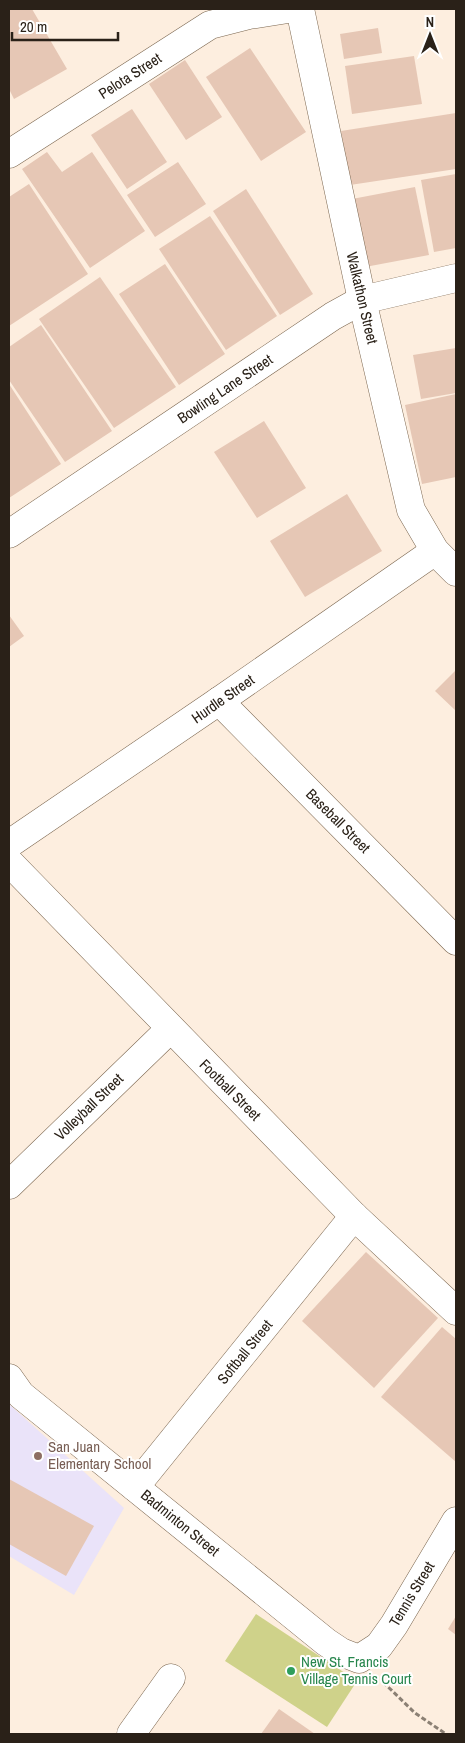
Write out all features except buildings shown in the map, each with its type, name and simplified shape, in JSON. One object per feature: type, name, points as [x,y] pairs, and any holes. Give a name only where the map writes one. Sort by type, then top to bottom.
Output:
[{"type":"street","name":"Pelota Street","points":[[9,154],[210,25],[249,15],[288,9]]},
{"type":"street","name":"Walkathon Street","points":[[300,9],[362,300],[411,510],[435,551],[456,572]]},
{"type":"street","name":"Bowling Lane Street","points":[[9,534],[325,322],[362,300],[456,278]]},
{"type":"street","name":"Hurdle Street","points":[[9,844],[435,551]]},
{"type":"street","name":"Baseball Street","points":[[219,701],[456,941]]},
{"type":"street","name":"Football Street","points":[[9,862],[354,1216],[456,1311]]},
{"type":"street","name":"Volleyball Street","points":[[9,1185],[170,1029]]},
{"type":"street","name":"Softball Street","points":[[135,1487],[354,1216]]},
{"type":"street","name":"Badminton Street","points":[[9,1378],[20,1395],[326,1642],[342,1652],[359,1659]]},
{"type":"street","name":"Tennis Street","points":[[359,1659],[379,1646],[394,1625],[456,1521]]},
{"type":"street","points":[[131,1734],[171,1678]]},
{"type":"path","points":[[359,1659],[415,1713],[446,1734]]},
{"type":"shaded area","name":"San Juan Elementary School","points":[[9,1404],[124,1508],[74,1595],[9,1556]]},
{"type":"green space","name":"New St. Francis Village Tennis Court","points":[[256,1614],[357,1681],[327,1727],[225,1661]]},
{"type":"place","name":"San Juan Elementary School","points":[[38,1456]]},
{"type":"place","name":"New St. Francis Village Tennis Court","points":[[291,1671]]}]
